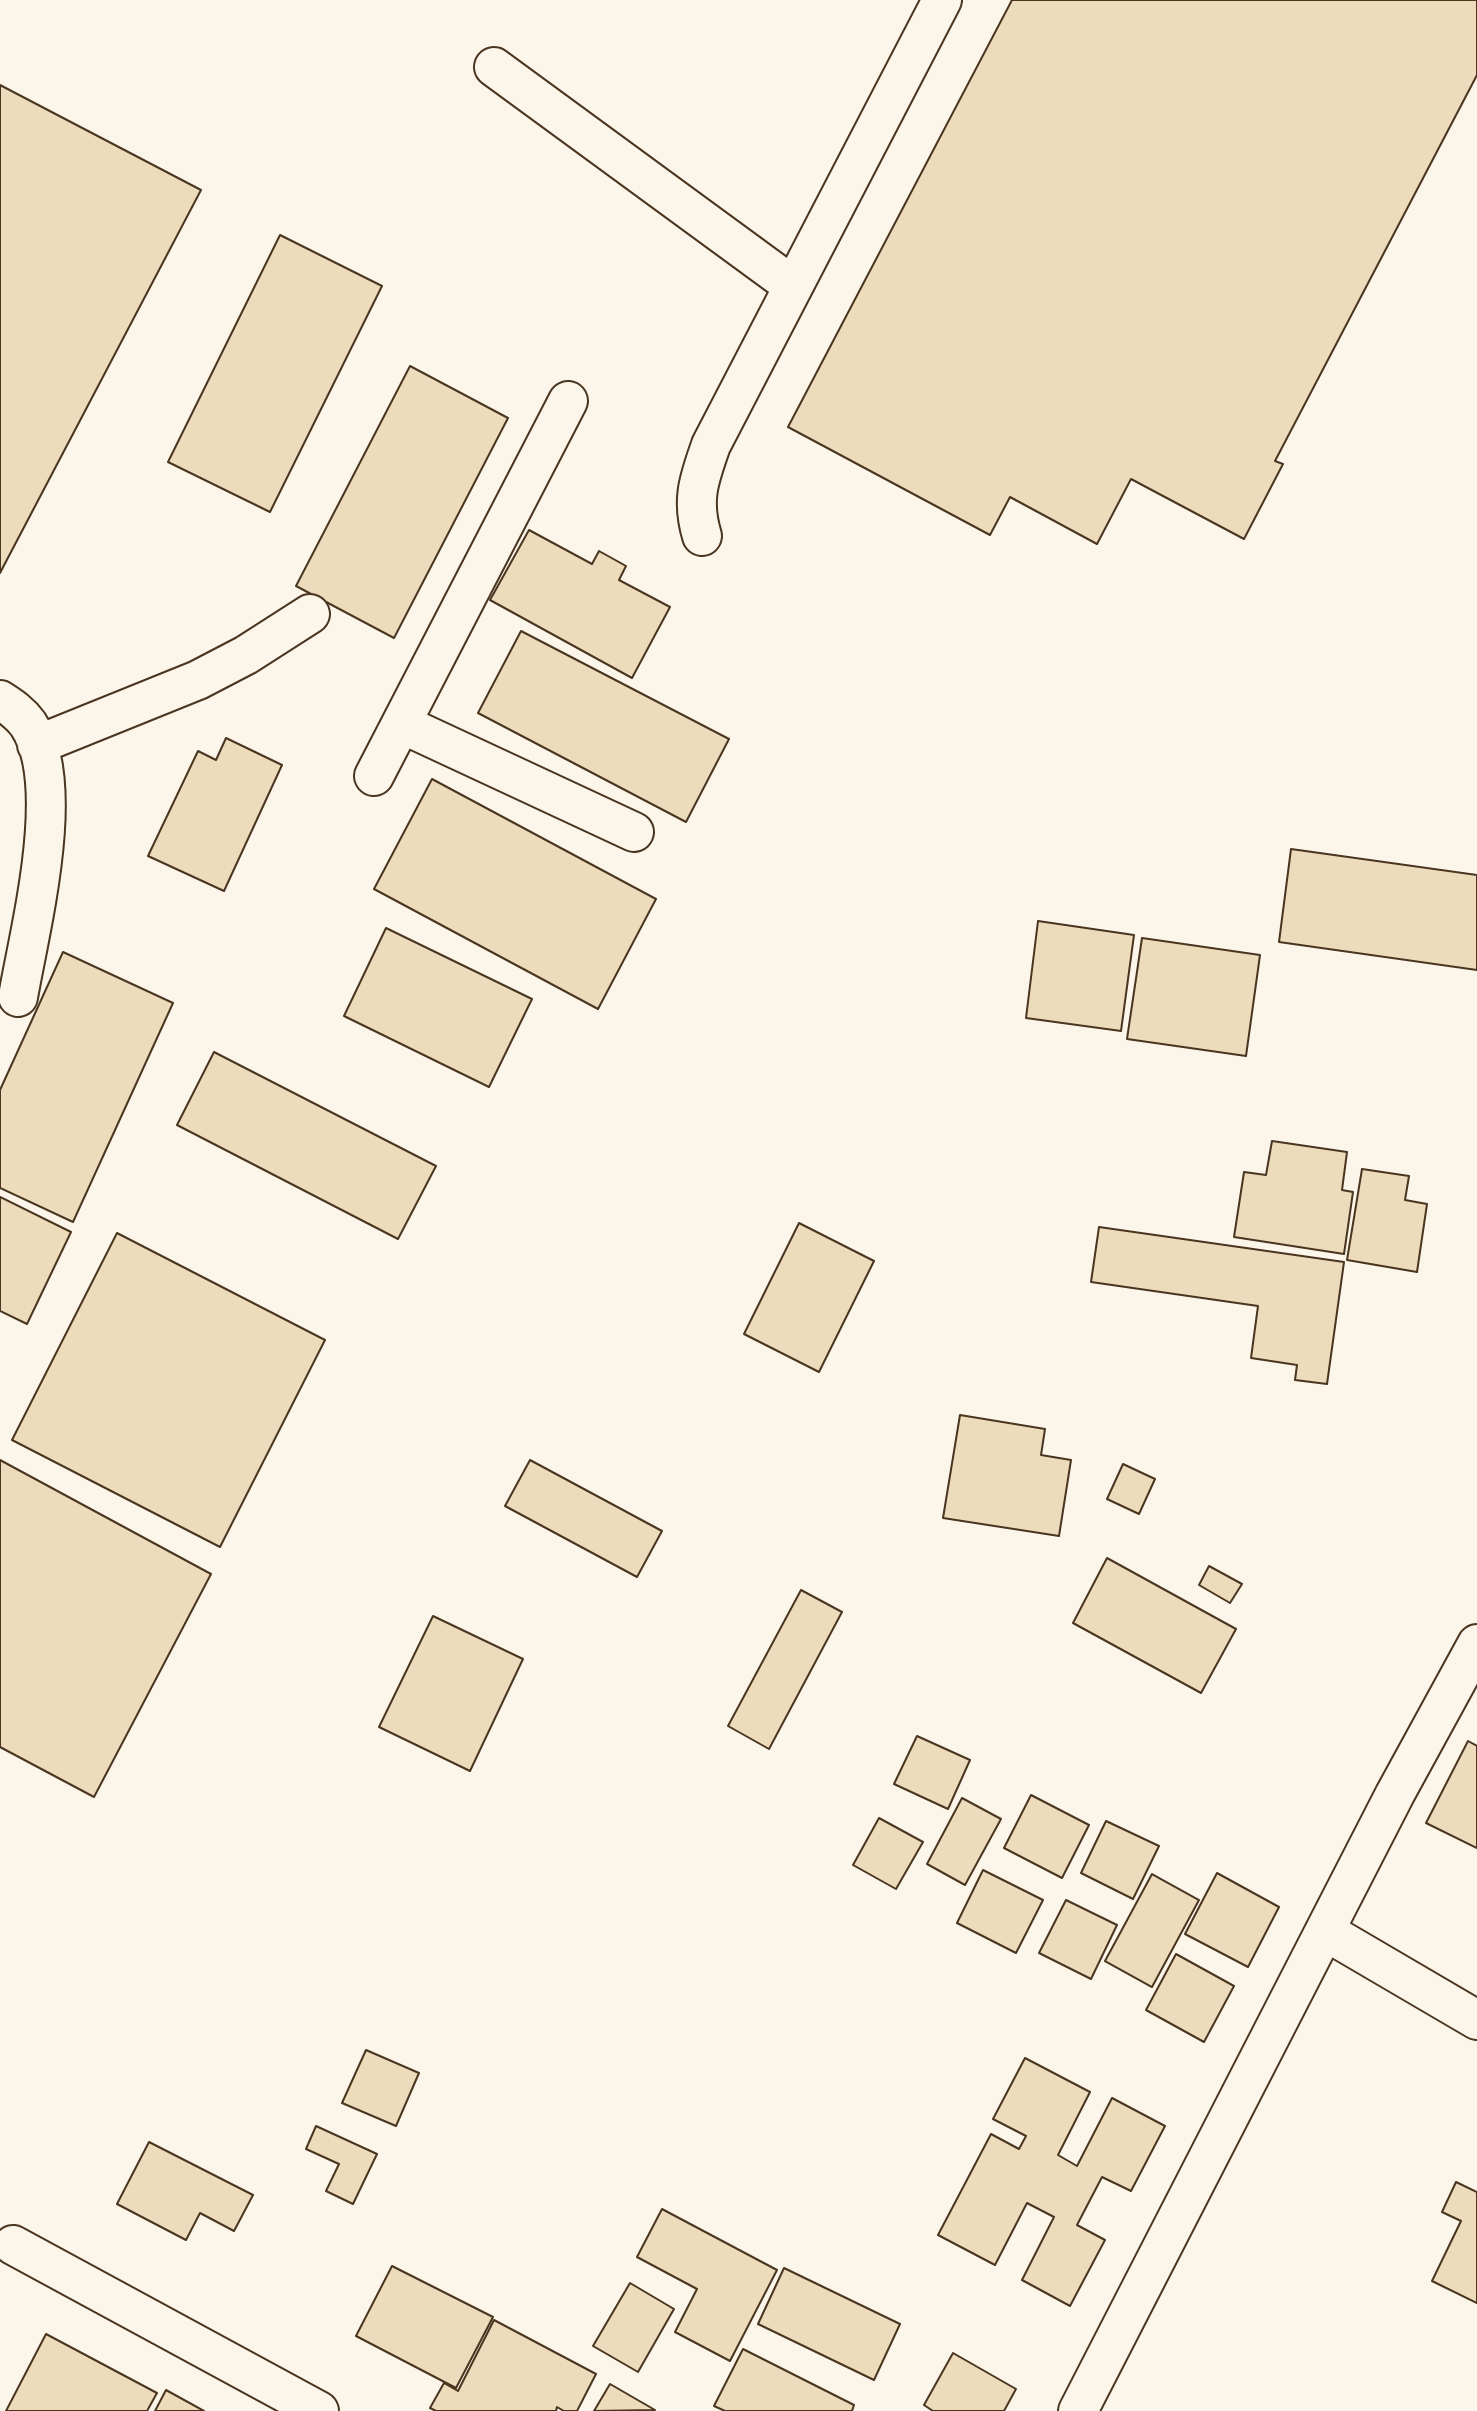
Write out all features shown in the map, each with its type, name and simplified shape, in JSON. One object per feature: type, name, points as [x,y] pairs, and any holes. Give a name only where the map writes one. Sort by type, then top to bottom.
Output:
[{"type":"street","points":[[702,536],[696,519],[695,499],[710,445],[942,0]]},
{"type":"street","points":[[494,67],[793,286]]},
{"type":"street","points":[[374,776],[568,401]]},
{"type":"street","points":[[37,746],[198,680],[246,655],[310,614]]},
{"type":"street","points":[[0,700],[17,711],[29,726],[44,773],[47,802],[46,833],[18,997]]},
{"type":"street","points":[[402,724],[634,832]]},
{"type":"street","points":[[1078,2411],[1395,1794],[1477,1644]]},
{"type":"street","points":[[1325,1931],[1477,2020]]},
{"type":"street","points":[[13,2245],[319,2411]]},
{"type":"building","points":[[1012,0],[1477,0],[1477,75],[1275,461],[1283,464],[1244,539],[1131,479],[1097,544],[1010,497],[990,535],[788,427]]},
{"type":"building","points":[[0,85],[201,190],[0,573]]},
{"type":"building","points":[[280,235],[382,286],[270,512],[168,462]]},
{"type":"building","points":[[410,366],[508,418],[394,638],[296,586]]},
{"type":"building","points":[[529,530],[592,564],[599,551],[626,566],[619,580],[670,607],[632,678],[490,600]]},
{"type":"building","points":[[521,631],[729,739],[686,822],[478,713]]},
{"type":"building","points":[[226,738],[282,765],[224,891],[148,856],[198,751],[216,760]]},
{"type":"building","points":[[432,779],[656,899],[598,1009],[374,889]]},
{"type":"building","points":[[1291,849],[1477,875],[1477,970],[1279,942]]},
{"type":"building","points":[[1038,921],[1134,935],[1121,1031],[1026,1018]]},
{"type":"building","points":[[386,928],[532,999],[489,1087],[344,1016]]},
{"type":"building","points":[[1142,938],[1260,955],[1246,1056],[1127,1039]]},
{"type":"building","points":[[63,952],[173,1003],[73,1222],[0,1188],[0,1090]]},
{"type":"building","points":[[214,1052],[436,1166],[398,1239],[177,1125]]},
{"type":"building","points":[[1272,1141],[1347,1152],[1342,1190],[1353,1192],[1344,1254],[1234,1237],[1244,1172],[1266,1175]]},
{"type":"building","points":[[1362,1169],[1409,1176],[1405,1200],[1427,1204],[1417,1272],[1347,1260]]},
{"type":"building","points":[[0,1197],[71,1232],[27,1324],[0,1311]]},
{"type":"building","points":[[799,1223],[874,1261],[819,1372],[744,1334]]},
{"type":"building","points":[[1099,1227],[1344,1262],[1327,1384],[1295,1380],[1297,1365],[1251,1358],[1258,1306],[1091,1282]]},
{"type":"building","points":[[117,1233],[325,1340],[220,1547],[12,1440]]},
{"type":"building","points":[[960,1415],[1045,1429],[1041,1455],[1071,1460],[1059,1536],[943,1518]]},
{"type":"building","points":[[0,1460],[211,1574],[94,1797],[0,1747]]},
{"type":"building","points":[[530,1460],[662,1531],[637,1577],[505,1506]]},
{"type":"building","points":[[1123,1464],[1155,1479],[1139,1514],[1107,1499]]},
{"type":"building","points":[[1107,1558],[1236,1629],[1201,1693],[1073,1623]]},
{"type":"building","points":[[1209,1566],[1242,1584],[1230,1603],[1199,1585]]},
{"type":"building","points":[[801,1590],[842,1612],[769,1749],[728,1726]]},
{"type":"building","points":[[433,1616],[523,1659],[470,1771],[379,1727]]},
{"type":"building","points":[[917,1736],[970,1760],[948,1809],[894,1784]]},
{"type":"building","points":[[1468,1741],[1477,1746],[1477,1848],[1426,1823]]},
{"type":"building","points":[[1031,1795],[1089,1825],[1062,1878],[1004,1848]]},
{"type":"building","points":[[962,1798],[1001,1819],[965,1885],[927,1864]]},
{"type":"building","points":[[879,1818],[923,1842],[896,1889],[853,1865]]},
{"type":"building","points":[[1106,1821],[1159,1846],[1133,1899],[1081,1873]]},
{"type":"building","points":[[983,1870],[1043,1900],[1016,1953],[957,1923]]},
{"type":"building","points":[[1217,1873],[1279,1907],[1248,1967],[1185,1934]]},
{"type":"building","points":[[1152,1874],[1199,1900],[1152,1987],[1105,1961]]},
{"type":"building","points":[[1066,1900],[1117,1925],[1091,1979],[1039,1953]]},
{"type":"building","points":[[1176,1954],[1234,1986],[1204,2042],[1146,2010]]},
{"type":"building","points":[[366,2050],[419,2073],[396,2126],[342,2103]]},
{"type":"building","points":[[1025,2058],[1090,2092],[1058,2155],[1077,2166],[1112,2098],[1165,2126],[1131,2191],[1102,2177],[1077,2225],[1105,2240],[1070,2306],[1022,2280],[1054,2217],[1027,2203],[995,2265],[938,2235],[991,2134],[1019,2149],[1026,2136],[993,2119]]},
{"type":"building","points":[[316,2126],[377,2154],[353,2204],[326,2191],[339,2164],[306,2149]]},
{"type":"building","points":[[149,2142],[253,2195],[234,2231],[200,2213],[186,2240],[117,2204]]},
{"type":"building","points":[[1456,2182],[1477,2192],[1477,2303],[1432,2281],[1461,2221],[1442,2212]]},
{"type":"building","points":[[662,2209],[777,2270],[730,2361],[675,2332],[697,2289],[637,2257]]},
{"type":"building","points":[[392,2266],[493,2317],[456,2388],[356,2336]]},
{"type":"building","points":[[784,2268],[900,2324],[874,2380],[758,2324]]},
{"type":"building","points":[[630,2283],[674,2309],[638,2372],[593,2346]]},
{"type":"building","points":[[494,2320],[596,2374],[577,2411],[564,2411],[557,2407],[556,2411],[436,2411],[430,2408],[444,2383],[458,2391]]},
{"type":"building","points":[[46,2334],[157,2393],[147,2411],[6,2411]]},
{"type":"building","points":[[743,2349],[854,2405],[852,2411],[725,2411],[714,2406]]},
{"type":"building","points":[[953,2353],[1016,2389],[1004,2411],[933,2411],[924,2405]]},
{"type":"building","points":[[610,2384],[655,2410],[594,2411]]},
{"type":"building","points":[[166,2390],[204,2411],[155,2411]]}]
